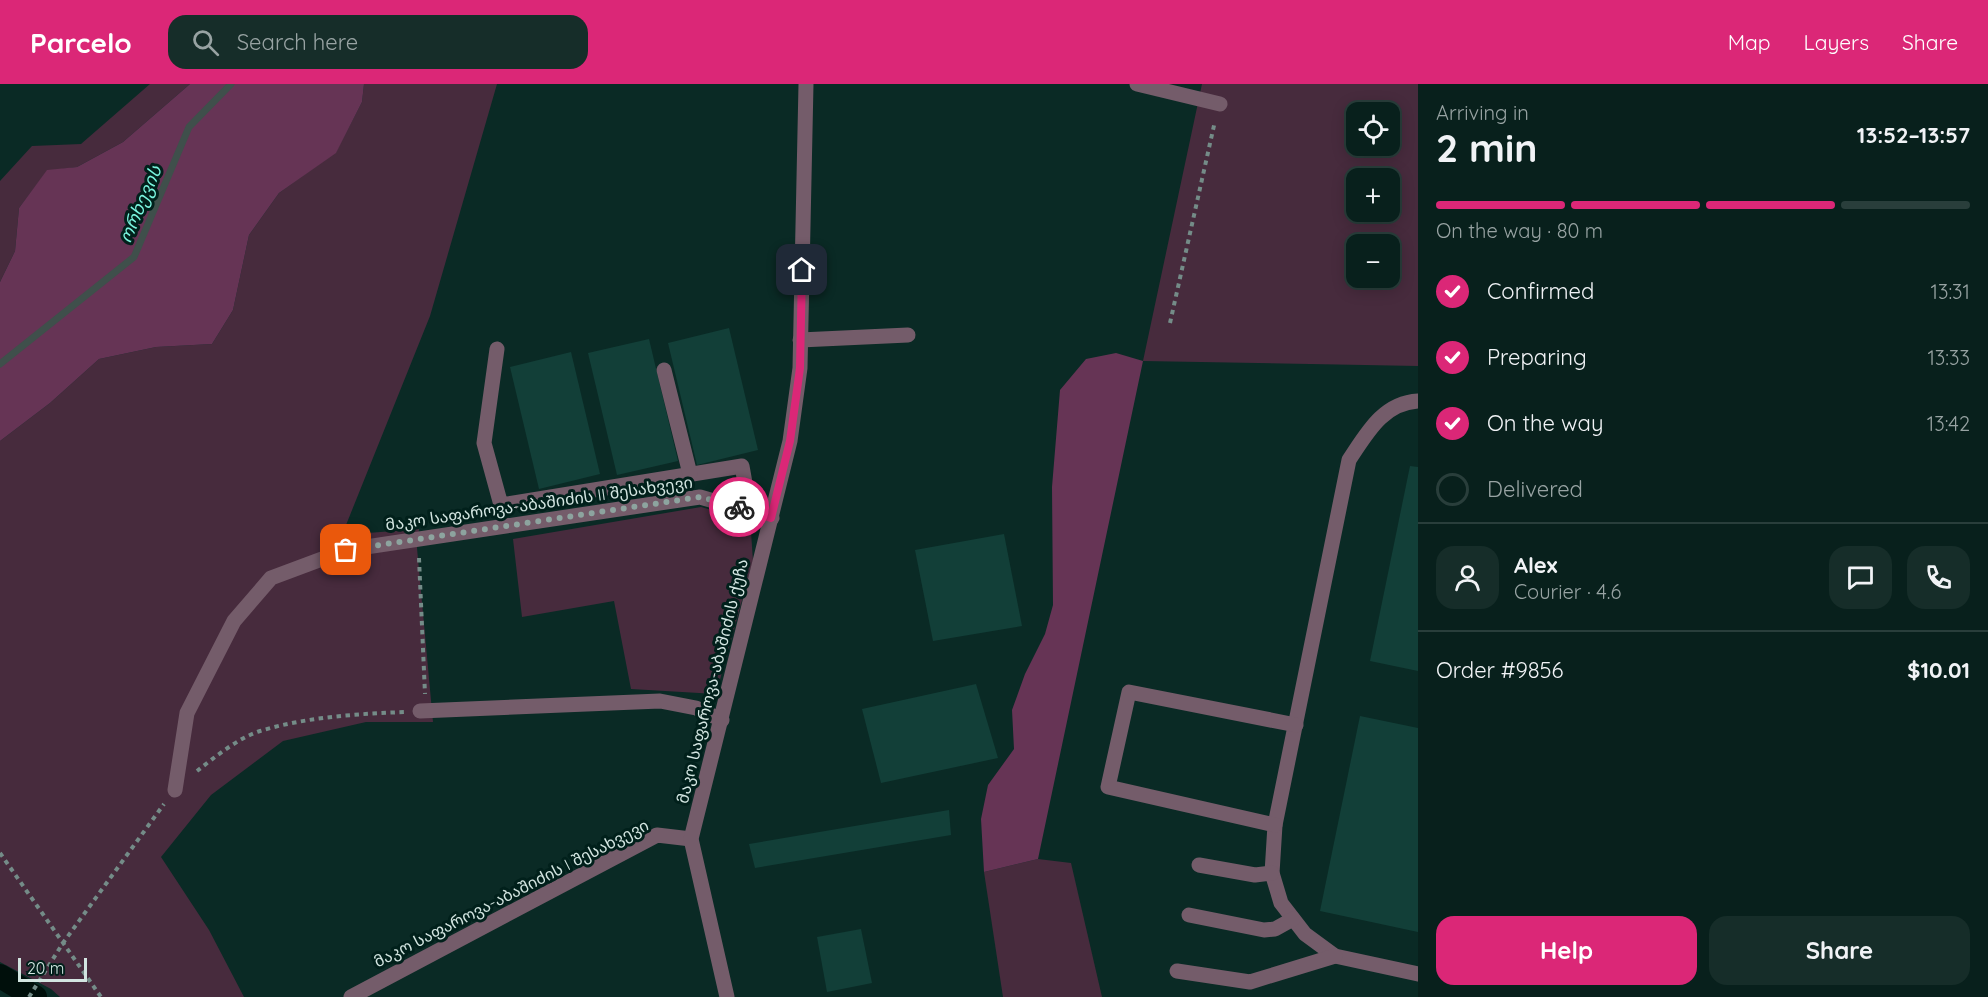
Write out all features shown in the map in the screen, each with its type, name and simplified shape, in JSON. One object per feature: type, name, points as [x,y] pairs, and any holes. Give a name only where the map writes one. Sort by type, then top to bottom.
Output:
[{"type":"street","name":"მაკო საფაროვა-აბაშიძის ქუჩა","points":[[727,997],[691,839],[790,441],[800,368],[806,84]]},
{"type":"street","points":[[1137,84],[1220,104]]},
{"type":"street","points":[[800,340],[908,335]]},
{"type":"street","points":[[497,349],[484,443],[501,505],[742,466],[750,511]]},
{"type":"street","points":[[664,370],[690,474]]},
{"type":"street","points":[[1418,401],[1401,402],[1373,423],[1349,460],[1275,825],[1272,873],[1281,903],[1293,919],[1305,934],[1335,956],[1418,974]]},
{"type":"street","name":"მაკო საფაროვა-აბაშიძის II შესახვევი","points":[[174,790],[187,713],[234,621],[271,578],[346,550],[700,497],[771,518]]},
{"type":"street","points":[[1275,825],[1108,788],[1129,692],[1296,725]]},
{"type":"street","points":[[423,711],[660,701],[696,708],[722,720]]},
{"type":"street","name":"მაკო საფაროვა-აბაშიძის I შესახვევი","points":[[351,997],[657,834],[691,839]]},
{"type":"street","points":[[1199,865],[1255,875],[1272,873]]},
{"type":"street","points":[[1189,915],[1264,930],[1275,929],[1293,919]]},
{"type":"street","points":[[1178,971],[1250,982],[1335,956]]},
{"type":"path","points":[[1170,323],[1220,104]]},
{"type":"path","points":[[29,997],[63,943],[174,790],[214,758],[258,731],[345,714],[423,711],[418,539]]},
{"type":"path","points":[[0,853],[101,997]]},
{"type":"shaded area","points":[[150,84],[190,84],[123,142],[77,167],[47,171],[19,208],[15,251],[0,282],[0,181],[32,146],[81,144]]},
{"type":"shaded area","points":[[190,84],[364,84],[362,102],[336,153],[279,193],[249,235],[233,310],[212,344],[156,347],[99,359],[50,403],[0,441],[0,282],[15,251],[19,208],[47,170],[77,167],[123,142]]},
{"type":"shaded area","points":[[364,84],[497,84],[430,316],[342,535],[419,529],[417,548],[433,722],[366,722],[283,741],[211,795],[161,857],[209,930],[244,997],[60,997],[51,989],[0,962],[0,441],[50,403],[99,359],[156,347],[212,344],[233,310],[249,235],[279,193],[336,152],[362,102]]},
{"type":"shaded area","points":[[1202,84],[1418,84],[1418,366],[1143,361]]},
{"type":"shaded area","points":[[1116,353],[1143,361],[1038,859],[984,872],[981,819],[988,785],[1014,749],[1012,710],[1025,674],[1045,634],[1053,605],[1052,487],[1060,390],[1086,359]]},
{"type":"shaded area","points":[[701,507],[737,517],[751,532],[753,561],[716,694],[631,689],[614,601],[522,617],[513,539]]},
{"type":"shaded area","points":[[1038,859],[1071,863],[1102,997],[1003,997],[984,872]]},
{"type":"building","points":[[729,328],[758,450],[697,465],[668,343]]},
{"type":"building","points":[[649,339],[678,461],[617,475],[588,353]]},
{"type":"building","points":[[571,352],[600,474],[539,489],[510,367]]},
{"type":"building","points":[[1410,466],[1418,467],[1418,671],[1370,661]]},
{"type":"building","points":[[1004,534],[1022,626],[933,641],[915,550]]},
{"type":"building","points":[[976,684],[998,758],[881,783],[862,709]]},
{"type":"building","points":[[1360,716],[1418,728],[1418,932],[1320,911]]},
{"type":"building","points":[[949,810],[951,835],[755,868],[749,844]]},
{"type":"building","points":[[861,929],[872,983],[827,992],[817,937]]},
{"type":"waterway","name":"ორხევის","points":[[0,364],[134,257],[189,127],[231,84]]},
{"type":"waterway","points":[[0,976],[35,997]]},
{"type":"way so far","points":[[346,550],[700,497],[739,507]]},
{"type":"route","points":[[739,507],[771,518],[790,441],[800,368],[802,270]]}]
